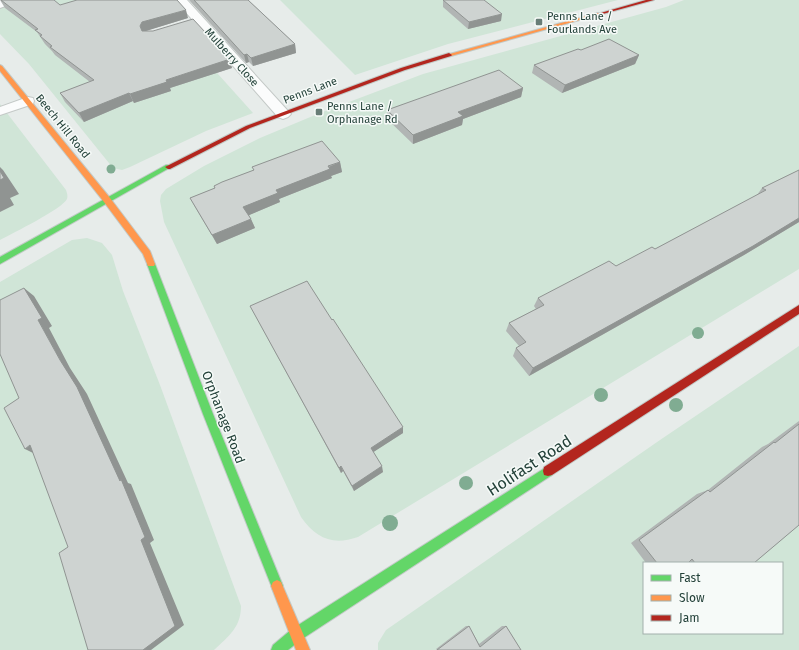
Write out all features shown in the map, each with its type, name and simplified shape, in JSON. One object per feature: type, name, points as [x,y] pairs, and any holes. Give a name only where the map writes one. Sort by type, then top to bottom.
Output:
[{"type":"street","points":[[0,4],[12,0]]},
{"type":"street","name":"Mulberry Close","points":[[181,0],[283,114]]},
{"type":"street","name":"Penns Lane","points":[[0,261],[107,200],[241,130],[403,69],[476,47],[652,0]]},
{"type":"street","points":[[185,24],[199,20]]},
{"type":"street","name":"Beech Hill Road","points":[[0,67],[107,200]]},
{"type":"street","name":"Orphanage Road","points":[[107,200],[147,253],[208,414],[303,650]]},
{"type":"street","name":"Holifast Road","points":[[278,650],[297,634],[799,309]]},
{"type":"lane","points":[[0,111],[28,101]]},
{"type":"green space","points":[[22,0],[99,0],[123,30],[182,34],[253,113],[206,131],[130,167],[122,170],[113,168],[29,64],[0,34],[0,7]]},
{"type":"green space","points":[[280,0],[618,0],[448,44],[355,75]]},
{"type":"green space","points":[[684,0],[799,0],[799,269],[358,537],[340,541],[325,538],[319,535],[301,517],[164,222],[160,201],[161,195],[166,189],[204,166],[260,138],[320,113],[423,74],[666,7]]},
{"type":"green space","points":[[0,104],[66,190],[67,199],[56,209],[0,240]]},
{"type":"green space","points":[[87,238],[102,243],[112,255],[123,291],[160,385],[241,606],[239,620],[233,631],[214,650],[0,650],[0,282],[72,240]]},
{"type":"green space","points":[[799,346],[799,650],[378,650],[378,643],[386,630],[660,440]]},
{"type":"building","points":[[1,0],[54,0],[60,5],[77,0],[177,0],[186,10],[142,22],[140,26],[142,31],[153,31],[193,19],[230,59],[166,80],[167,82],[130,94],[129,93],[79,113],[60,93],[94,80],[50,47],[52,46],[35,30],[38,29]]},
{"type":"building","points":[[194,0],[248,0],[295,44],[251,58],[247,54],[244,55]]},
{"type":"building","points":[[443,0],[484,0],[502,14],[469,22]]},
{"type":"building","points":[[609,39],[639,55],[565,85],[534,65],[578,49],[581,50]]},
{"type":"building","points":[[499,70],[523,88],[458,112],[463,116],[413,135],[387,110]]},
{"type":"building","points":[[322,141],[340,162],[328,166],[330,169],[276,190],[278,193],[243,207],[251,219],[212,235],[190,198],[215,188],[214,186],[222,182],[254,170],[252,167]]},
{"type":"building","points":[[799,170],[799,218],[753,246],[533,368],[516,348],[526,342],[509,323],[544,305],[538,298],[609,261],[616,266],[652,247],[655,249],[766,190],[762,188]]},
{"type":"building","points":[[0,171],[4,178],[0,180]]},
{"type":"building","points":[[307,281],[403,427],[371,448],[382,466],[352,486],[341,466],[339,468],[250,306]]},
{"type":"building","points":[[24,288],[42,318],[38,320],[77,387],[120,481],[121,479],[145,537],[141,540],[175,626],[143,650],[88,650],[59,553],[68,547],[30,445],[25,449],[4,408],[19,398],[0,354],[0,300]]},
{"type":"building","points":[[799,424],[799,525],[755,562],[694,562],[692,559],[689,562],[656,562],[639,540],[708,490],[710,492],[774,442],[775,443]]},
{"type":"building","points":[[469,626],[480,647],[506,626],[521,650],[437,650]]},
{"type":"traffic: fast","points":[[0,261],[168,167]]},
{"type":"traffic: fast","points":[[151,264],[208,414],[277,586]]},
{"type":"traffic: fast","points":[[278,650],[297,634],[548,471]]},
{"type":"traffic: slow","points":[[449,55],[599,14]]},
{"type":"traffic: slow","points":[[0,67],[107,200],[147,253],[151,264]]},
{"type":"traffic: slow","points":[[277,586],[303,650]]},
{"type":"traffic: jam","points":[[599,14],[652,0]]},
{"type":"traffic: jam","points":[[168,167],[248,127],[403,69],[449,55]]},
{"type":"traffic: jam","points":[[548,471],[799,309]]},
{"type":"place","name":"Penns Lane / Fourlands Ave","points":[[539,22]]},
{"type":"place","name":"Penns Lane / Orphanage Rd","points":[[319,112]]}]
